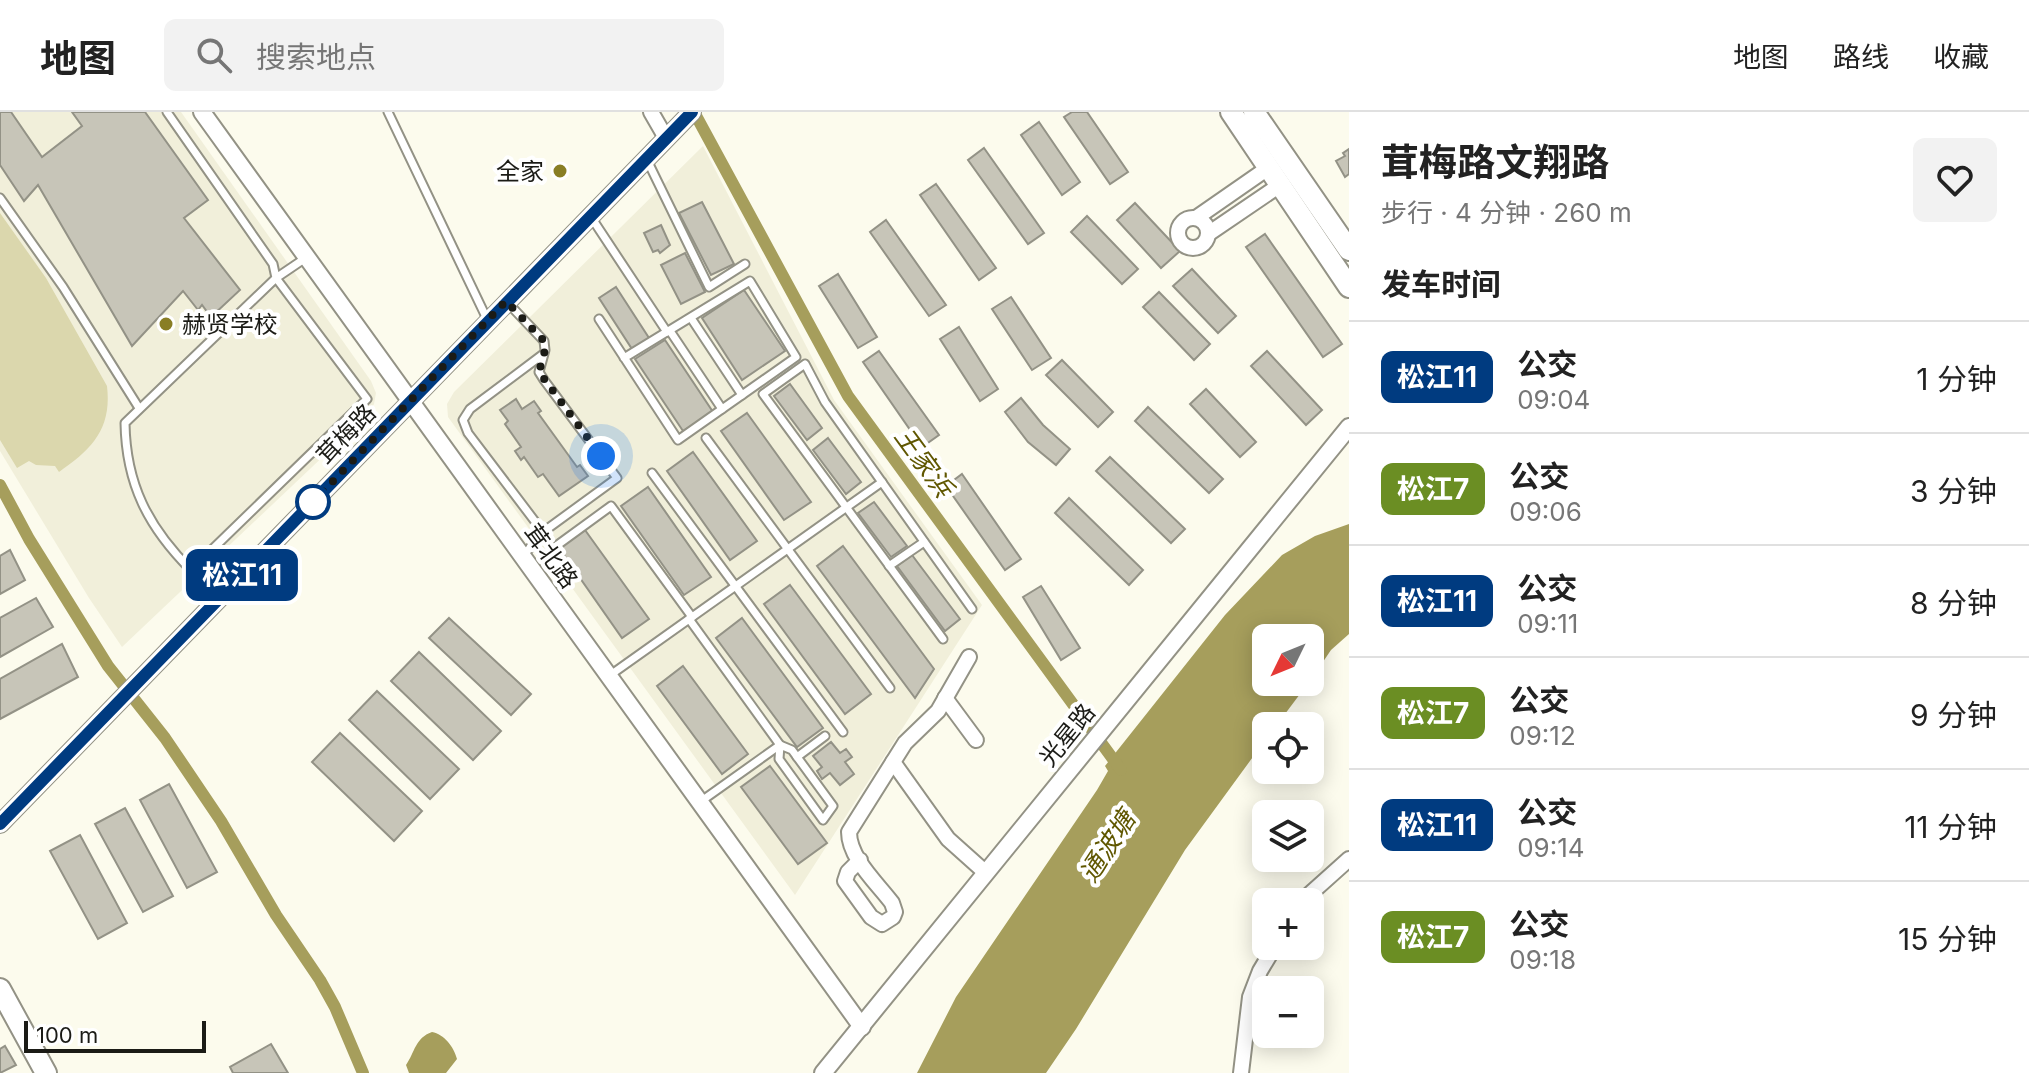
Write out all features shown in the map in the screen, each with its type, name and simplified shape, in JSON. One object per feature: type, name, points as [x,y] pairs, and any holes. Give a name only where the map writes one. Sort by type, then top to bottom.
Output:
[{"type":"main road","points":[[1231,112],[1349,287]]},
{"type":"main road","points":[[1254,112],[1349,250]]},
{"type":"main road","points":[[0,989],[46,1073]]},
{"type":"street","name":"茸北路","points":[[202,112],[862,1027]]},
{"type":"street","points":[[651,112],[672,132]]},
{"type":"street","name":"茸梅路","points":[[0,824],[692,112]]},
{"type":"street","points":[[1274,176],[1208,234],[1204,243],[1195,247],[1181,242],[1178,232],[1182,223],[1274,176]]},
{"type":"street","points":[[1196,218],[1203,222],[1208,234]]},
{"type":"street","name":"光星路","points":[[823,1073],[1349,427]]},
{"type":"street","points":[[860,860],[849,842],[849,832],[905,743],[938,711],[969,657]]},
{"type":"street","points":[[945,698],[976,740]]},
{"type":"street","points":[[893,762],[948,839],[986,873]]},
{"type":"street","points":[[1317,888],[1349,859]]},
{"type":"street","points":[[1241,1073],[1250,997],[1267,960]]},
{"type":"lane","points":[[167,112],[273,264],[276,278],[367,399],[191,570],[168,548],[135,490],[125,454],[125,423],[276,278],[307,257]]},
{"type":"lane","points":[[388,112],[488,320]]},
{"type":"lane","points":[[646,158],[709,287],[745,264]]},
{"type":"lane","points":[[0,198],[63,287],[139,408]]},
{"type":"lane","points":[[590,215],[722,409]]},
{"type":"lane","points":[[599,319],[624,358],[678,440],[796,357],[750,281],[624,358]]},
{"type":"lane","points":[[506,301],[544,341],[539,372],[617,478],[543,532],[523,557]]},
{"type":"lane","points":[[691,318],[742,395]]},
{"type":"lane","points":[[543,532],[468,433],[463,420],[470,409],[544,354]]},
{"type":"lane","points":[[943,639],[763,394],[805,364],[825,402],[972,609]]},
{"type":"lane","points":[[706,438],[890,688]]},
{"type":"lane","points":[[652,473],[843,732]]},
{"type":"lane","points":[[609,676],[882,482]]},
{"type":"lane","points":[[564,564],[552,549],[611,506],[780,745],[792,750],[833,806],[823,820],[779,759],[780,745]]},
{"type":"lane","points":[[889,566],[924,542]]},
{"type":"lane","points":[[797,757],[825,736]]},
{"type":"lane","points":[[700,802],[780,745]]},
{"type":"shaded area","name":"赫贤学校","points":[[0,112],[181,112],[371,381],[376,393],[368,414],[122,647],[0,451]]},
{"type":"shaded area","points":[[703,146],[834,400],[982,605],[795,895],[448,417],[447,404],[454,392]]},
{"type":"shaded area","points":[[0,213],[46,278],[107,386],[108,401],[103,426],[90,446],[59,472],[55,466],[36,465],[29,461],[17,468],[0,440]]},
{"type":"water","name":"通波塘","points":[[1349,524],[1349,634],[1324,660],[1324,624],[1252,624],[1252,696],[1298,696],[1286,712],[1252,712],[1252,758],[1185,850],[1046,1073],[917,1073],[956,997],[1097,790],[1108,771],[1105,766],[1225,615],[1282,555],[1315,536]]},
{"type":"water","points":[[432,1032],[448,1042],[457,1059],[446,1073],[409,1073],[406,1065],[416,1046]]},
{"type":"building","points":[[0,112],[11,112],[42,157],[82,126],[72,112],[145,112],[208,200],[184,218],[240,290],[211,317],[202,305],[198,310],[183,291],[132,346],[38,185],[24,201],[0,165]]},
{"type":"building","points":[[1072,112],[1087,112],[1128,172],[1110,184],[1064,117]]},
{"type":"building","points":[[1039,122],[1080,182],[1062,195],[1021,135]]},
{"type":"building","points":[[984,148],[1044,233],[1028,244],[968,160]]},
{"type":"building","points":[[1349,149],[1349,174],[1345,177],[1336,161],[1345,156],[1343,153]]},
{"type":"building","points":[[936,184],[996,268],[979,280],[920,195]]},
{"type":"building","points":[[702,202],[734,264],[711,275],[679,213]]},
{"type":"building","points":[[1135,203],[1180,251],[1161,268],[1117,220]]},
{"type":"building","points":[[1087,216],[1138,269],[1122,284],[1071,232]]},
{"type":"building","points":[[886,220],[946,305],[929,316],[870,232]]},
{"type":"building","points":[[661,225],[670,245],[660,253],[658,250],[653,252],[644,233]]},
{"type":"building","points":[[1265,234],[1342,344],[1323,357],[1246,247]]},
{"type":"building","points":[[685,253],[705,292],[681,304],[661,265]]},
{"type":"building","points":[[1192,269],[1236,316],[1218,333],[1173,286]]},
{"type":"building","points":[[838,274],[877,337],[858,348],[819,286]]},
{"type":"building","points":[[616,287],[649,338],[632,349],[599,298]]},
{"type":"building","points":[[744,290],[785,351],[742,380],[702,318]]},
{"type":"building","points":[[1159,292],[1210,344],[1194,360],[1143,307]]},
{"type":"building","points":[[1011,297],[1051,358],[1032,370],[992,309]]},
{"type":"building","points":[[959,327],[998,389],[980,401],[940,339]]},
{"type":"building","points":[[665,340],[713,412],[683,431],[635,359]]},
{"type":"building","points":[[879,351],[939,435],[922,447],[863,362]]},
{"type":"building","points":[[1267,351],[1322,410],[1306,425],[1251,366]]},
{"type":"building","points":[[1062,360],[1113,412],[1098,427],[1046,375]]},
{"type":"building","points":[[790,384],[822,428],[807,440],[774,396]]},
{"type":"building","points":[[1206,389],[1256,442],[1240,457],[1190,404]]},
{"type":"building","points":[[1021,398],[1043,425],[1070,449],[1056,465],[1028,442],[1005,412]]},
{"type":"building","points":[[516,399],[522,409],[534,401],[541,411],[538,413],[577,467],[580,465],[588,476],[559,496],[543,474],[538,477],[524,457],[521,460],[515,451],[521,447],[505,424],[508,421],[500,410]]},
{"type":"building","points":[[1148,407],[1223,479],[1209,493],[1135,421]]},
{"type":"building","points":[[747,413],[811,502],[784,520],[721,431]]},
{"type":"building","points":[[828,438],[861,482],[846,494],[813,450]]},
{"type":"building","points":[[693,452],[757,541],[730,560],[667,471]]},
{"type":"building","points":[[1110,457],[1185,529],[1171,543],[1096,471]]},
{"type":"building","points":[[962,474],[1021,559],[1005,570],[946,486]]},
{"type":"building","points":[[648,487],[711,577],[684,595],[621,506]]},
{"type":"building","points":[[1069,498],[1143,570],[1129,585],[1055,513]]},
{"type":"building","points":[[874,502],[907,546],[891,557],[858,513]]},
{"type":"building","points":[[585,530],[649,619],[622,638],[559,548]]},
{"type":"building","points":[[843,546],[934,669],[915,698],[817,566]]},
{"type":"building","points":[[10,550],[25,580],[0,594],[0,556]]},
{"type":"building","points":[[912,555],[960,619],[945,631],[897,566]]},
{"type":"building","points":[[790,585],[871,694],[845,714],[764,604]]},
{"type":"building","points":[[1041,586],[1080,648],[1061,660],[1023,597]]},
{"type":"building","points":[[36,598],[53,627],[0,657],[0,618]]},
{"type":"building","points":[[449,618],[531,694],[511,715],[429,638]]},
{"type":"building","points":[[742,618],[823,728],[797,747],[716,638]]},
{"type":"building","points":[[62,644],[78,677],[0,719],[0,679]]},
{"type":"building","points":[[419,652],[501,731],[473,760],[391,681]]},
{"type":"building","points":[[683,666],[748,754],[722,774],[657,686]]},
{"type":"building","points":[[377,691],[459,769],[430,799],[349,720]]},
{"type":"building","points":[[340,733],[422,811],[394,841],[312,762]]},
{"type":"building","points":[[831,742],[840,753],[846,749],[852,757],[845,762],[854,774],[840,785],[830,773],[822,779],[817,771],[822,767],[813,756]]},
{"type":"building","points":[[770,766],[827,843],[798,864],[741,787]]},
{"type":"building","points":[[169,784],[217,872],[187,888],[140,800]]},
{"type":"building","points":[[125,808],[173,896],[143,912],[95,824]]},
{"type":"building","points":[[80,835],[127,923],[98,939],[50,851]]},
{"type":"building","points":[[271,1044],[288,1073],[233,1073],[230,1067]]},
{"type":"building","points":[[5,1046],[16,1065],[0,1073],[0,1049]]},
{"type":"waterway","name":"王家浜","points":[[694,112],[848,396],[1121,770]]},
{"type":"waterway","points":[[0,485],[29,539],[108,666],[165,738],[320,980],[363,1073]]},
{"type":"bus line","name":"松江11","points":[[0,824],[692,112]]},
{"type":"place","name":"全家","points":[[560,171]]},
{"type":"place","name":"赫贤学校","points":[[166,324]]},
{"type":"route","points":[[313,502],[506,301],[544,341],[545,350],[539,372],[601,456]]}]
